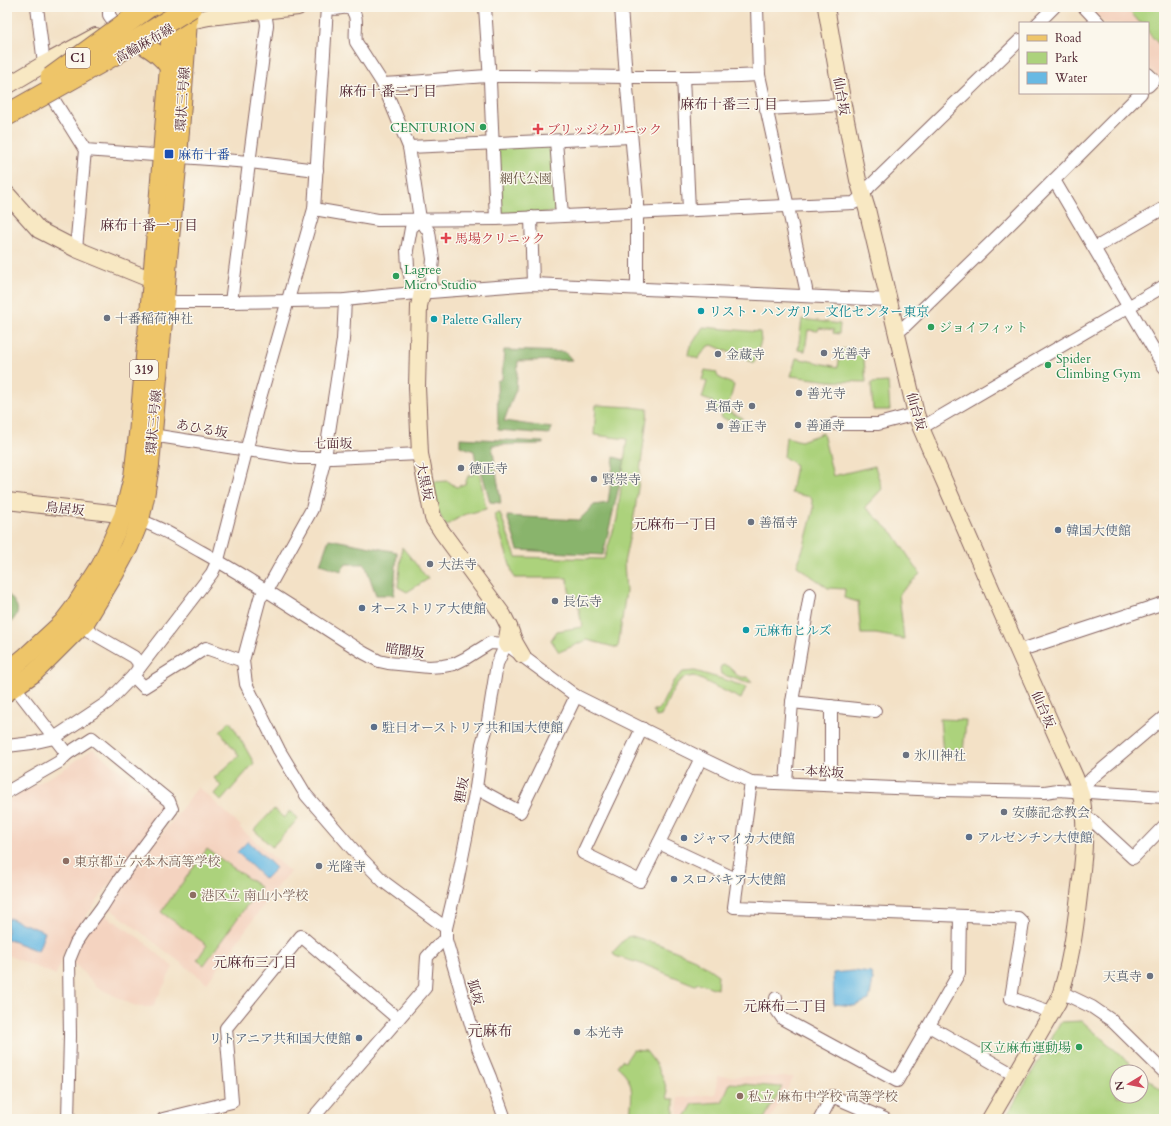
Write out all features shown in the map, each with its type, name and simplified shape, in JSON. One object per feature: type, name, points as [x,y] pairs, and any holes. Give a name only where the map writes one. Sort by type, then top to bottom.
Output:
[{"type":"highway","name":"C1","points":[[7,103],[138,7]]},
{"type":"highway","name":"C1","points":[[7,110],[148,7]]},
{"type":"highway","points":[[7,110],[180,12]]},
{"type":"highway","points":[[7,115],[115,54],[180,12]]},
{"type":"main road","name":"環状三号線","points":[[10,684],[34,673],[86,620],[129,547],[133,478],[152,280],[170,157],[169,67],[180,12]]},
{"type":"main road","name":"環状三号線","points":[[10,684],[24,658],[64,622],[73,609],[131,518],[148,478],[165,300],[170,157],[180,12]]},
{"type":"main road","points":[[142,44],[157,52],[169,67]]},
{"type":"street","points":[[37,7],[44,64]]},
{"type":"street","points":[[109,7],[109,15],[116,25]]},
{"type":"street","points":[[7,86],[116,25],[144,7]]},
{"type":"street","name":"高輪麻布線","points":[[7,125],[142,44],[180,12],[209,17],[298,7]]},
{"type":"street","points":[[7,746],[32,744],[54,738],[108,702],[136,672],[212,573],[218,560],[258,405],[314,209],[328,7],[333,9],[348,8],[354,13],[356,17],[356,42],[383,84],[408,148],[420,219],[429,232],[433,259],[431,281],[422,293]]},
{"type":"street","points":[[484,7],[490,76],[496,219]]},
{"type":"street","points":[[621,7],[637,212],[637,288]]},
{"type":"street","points":[[757,7],[758,75],[806,289],[806,296]]},
{"type":"street","name":"仙台坂","points":[[826,7],[858,180],[919,421],[1080,791],[1083,815],[1084,849],[1074,934],[1061,992],[1058,1002],[990,1119]]},
{"type":"street","points":[[1039,22],[1054,7]]},
{"type":"street","points":[[1084,7],[1098,22]]},
{"type":"street","points":[[231,302],[268,25],[264,11]]},
{"type":"street","points":[[314,209],[378,220],[496,219],[562,215],[854,204],[869,187],[1019,41]]},
{"type":"street","points":[[383,84],[490,76],[725,77],[758,75]]},
{"type":"street","points":[[683,77],[689,210]]},
{"type":"street","points":[[897,332],[908,323],[1140,94]]},
{"type":"street","points":[[52,97],[85,150],[76,249]]},
{"type":"street","points":[[766,109],[843,105]]},
{"type":"street","points":[[408,148],[631,137]]},
{"type":"street","points":[[556,141],[562,215]]},
{"type":"street","points":[[85,150],[250,162],[317,170]]},
{"type":"street","points":[[1054,180],[1164,367]]},
{"type":"street","points":[[7,194],[39,230],[76,249],[152,280],[165,300],[175,302],[288,302],[346,300],[533,284],[889,300]]},
{"type":"street","points":[[1095,248],[1164,208]]},
{"type":"street","points":[[531,217],[533,284]]},
{"type":"street","points":[[420,219],[411,228],[407,250],[408,267],[412,283],[422,293]]},
{"type":"street","points":[[835,424],[878,424],[919,421],[1129,307],[1164,286]]},
{"type":"street","name":"大黒坂","points":[[422,293],[419,306],[417,387],[420,454],[433,518],[503,615],[522,655]]},
{"type":"street","points":[[346,300],[343,340],[325,458],[312,509],[267,590],[260,598],[243,661],[246,684],[279,750],[306,795],[357,854],[384,882],[446,928]]},
{"type":"street","name":"あひる坂","points":[[152,435],[247,450]]},
{"type":"street","name":"七面坂","points":[[247,450],[298,458],[420,454]]},
{"type":"street","name":"鳥居坂","points":[[7,501],[111,513],[131,518]]},
{"type":"street","name":"暗闇坂","points":[[131,518],[157,527],[218,560],[379,661],[430,667],[442,666],[454,664],[490,643],[506,644]]},
{"type":"street","points":[[786,783],[792,702],[810,594]]},
{"type":"street","points":[[1018,651],[1164,603]]},
{"type":"street","points":[[86,620],[89,631],[134,657],[138,662],[136,672],[144,687],[206,648],[243,661]]},
{"type":"street","points":[[506,644],[509,627]]},
{"type":"street","name":"一本松坂","points":[[506,644],[576,696],[751,782],[981,791],[1045,792],[1058,790],[1164,797]]},
{"type":"street","name":"狸坂","points":[[446,940],[446,928],[458,878],[476,788],[482,744],[487,727],[497,664],[506,644]]},
{"type":"street","points":[[10,684],[67,754]]},
{"type":"street","points":[[476,788],[520,812],[576,696]]},
{"type":"street","points":[[792,702],[875,711]]},
{"type":"street","points":[[831,706],[831,786]]},
{"type":"street","points":[[1080,791],[1092,778],[1164,717]]},
{"type":"street","points":[[642,728],[583,853],[640,881],[701,758]]},
{"type":"street","points":[[7,792],[59,762],[67,754],[92,738],[169,801],[172,809],[118,880],[102,907],[76,943],[69,960],[70,1036],[68,1119]]},
{"type":"street","points":[[751,782],[734,907],[1018,918],[1023,924],[1011,998],[1051,1012]]},
{"type":"street","points":[[1083,815],[1094,822],[1133,858],[1164,826]]},
{"type":"street","points":[[659,843],[738,880]]},
{"type":"street","points":[[776,998],[776,1009],[783,1019],[897,1082],[959,973],[960,916]]},
{"type":"street","points":[[163,1119],[232,1102],[226,1028],[301,936],[398,1019]]},
{"type":"street","points":[[312,1119],[425,988],[427,957],[439,944],[446,940]]},
{"type":"street","name":"狐坂","points":[[446,940],[478,1048],[505,1119]]},
{"type":"street","points":[[1061,992],[1092,1007],[1110,1020],[1164,1072]]},
{"type":"street","points":[[929,1026],[1016,1076]]},
{"type":"street","points":[[820,1119],[832,1096],[885,1119]]},
{"type":"shaded area","points":[[1089,7],[1164,7],[1164,84],[1149,68],[1149,22],[1104,22]]},
{"type":"shaded area","name":"東京都立 六本木高等学校","points":[[93,749],[163,805],[164,809],[82,922],[92,927],[102,913],[142,940],[173,967],[153,1007],[139,1007],[97,987],[74,963],[79,945],[88,933],[78,928],[65,949],[56,975],[7,955],[7,801],[64,769]]},
{"type":"shaded area","name":"港区立 南山小学校","points":[[198,787],[241,826],[240,828],[290,872],[279,884],[207,983],[107,906]]},
{"type":"shaded area","name":"私立 麻布中学校 高等学校","points":[[717,1076],[794,1077],[770,1119],[677,1119],[678,1098],[716,1094]]},
{"type":"green space","points":[[1126,7],[1164,7],[1164,50],[1149,33],[1149,22],[1139,22]]},
{"type":"green space","name":"網代公園","points":[[546,144],[553,149],[557,206],[555,212],[502,215],[497,210],[497,146]]},
{"type":"green space","points":[[802,319],[840,324],[839,334],[833,333],[834,330],[819,328],[818,331],[808,330],[805,351],[798,350]]},
{"type":"green space","points":[[703,327],[760,332],[761,341],[754,363],[712,345],[707,347],[698,359],[688,355],[689,349]]},
{"type":"green space","points":[[841,349],[863,349],[866,382],[830,381],[791,376],[796,358],[838,367]]},
{"type":"green space","points":[[504,350],[565,352],[572,360],[518,361],[516,389],[504,421],[552,428],[549,434],[498,430],[497,381],[502,379]]},
{"type":"green space","points":[[705,370],[716,372],[718,377],[734,385],[727,411],[743,418],[739,426],[721,417],[722,414],[711,409],[713,402],[702,398],[707,382],[702,380]]},
{"type":"green space","points":[[888,382],[890,410],[873,410],[871,383]]},
{"type":"green space","points":[[596,405],[648,409],[635,511],[624,563],[626,591],[618,648],[587,640],[559,652],[551,640],[557,631],[582,627],[577,597],[570,595],[567,578],[514,578],[494,514],[500,513],[516,557],[604,559],[617,519],[627,439],[594,435]]},
{"type":"green space","points":[[823,433],[833,476],[875,466],[882,489],[865,507],[893,533],[920,574],[899,594],[904,639],[876,634],[861,634],[858,602],[844,598],[845,589],[828,588],[797,566],[814,508],[811,497],[791,493],[796,465],[784,457],[786,437],[801,441]]},
{"type":"green space","points":[[460,438],[543,442],[543,444],[492,445],[501,503],[490,502],[479,462],[476,462],[474,451],[460,446]]},
{"type":"green space","points":[[614,457],[625,460],[603,555],[518,550],[507,516],[579,520],[594,505],[608,503]]},
{"type":"green space","points":[[474,464],[478,464],[486,509],[463,515],[446,526],[436,508],[432,482],[448,481],[456,487],[465,484],[468,476],[473,475]]},
{"type":"green space","points":[[329,539],[397,552],[394,595],[376,595],[365,564],[346,564],[341,571],[320,564]]},
{"type":"green space","points":[[402,547],[428,579],[407,592],[398,587]]},
{"type":"green space","points":[[7,593],[17,606],[18,610],[17,614],[7,627]]},
{"type":"green space","points":[[725,665],[740,677],[748,677],[752,682],[744,682],[721,674],[721,666]]},
{"type":"green space","points":[[695,671],[746,687],[741,699],[694,676],[686,677],[676,685],[661,716],[656,717],[653,710],[660,708],[674,680],[683,672]]},
{"type":"green space","points":[[940,719],[966,720],[963,753],[943,754]]},
{"type":"green space","points":[[230,721],[254,763],[221,801],[214,794],[221,786],[214,778],[239,756],[220,731]]},
{"type":"green space","points":[[274,809],[284,818],[290,811],[298,819],[272,847],[254,830]]},
{"type":"green space","points":[[207,849],[260,887],[204,965],[197,960],[207,945],[161,912]]},
{"type":"green space","points":[[632,936],[661,945],[695,959],[718,975],[717,989],[698,983],[695,985],[645,965],[615,956],[613,952],[627,937]]},
{"type":"green space","name":"区立麻布運動場","points":[[1082,1021],[1131,1064],[1109,1064],[1109,1104],[1149,1104],[1149,1080],[1164,1093],[1164,1119],[1005,1119],[1061,1022]]},
{"type":"green space","points":[[633,1050],[646,1051],[658,1068],[665,1084],[668,1099],[674,1099],[674,1119],[630,1119],[632,1097],[630,1084],[628,1078],[617,1066],[622,1060],[625,1062]]},
{"type":"green space","name":"私立 麻布中学校 高等学校","points":[[730,1083],[782,1087],[764,1119],[684,1119],[693,1104],[722,1102]]},
{"type":"water","points":[[248,841],[276,868],[265,879],[237,852]]},
{"type":"water","points":[[9,918],[45,932],[38,951],[7,939],[7,923]]},
{"type":"water","points":[[854,971],[871,973],[873,980],[869,1000],[854,1006],[834,1004],[833,973]]},
{"type":"place","name":"CENTURION","points":[[483,127]]},
{"type":"place","name":"ブリッジクリニック","points":[[538,129]]},
{"type":"place","name":"麻布十番","points":[[169,154]]},
{"type":"place","name":"馬場クリニック","points":[[446,238]]},
{"type":"place","name":"Lagree Micro Studio","points":[[396,276]]},
{"type":"place","name":"リスト・ハンガリー文化センター東京","points":[[701,311]]},
{"type":"place","name":"十番稲荷神社","points":[[107,318]]},
{"type":"place","name":"Palette Gallery","points":[[434,319]]},
{"type":"place","name":"ジョイフィット","points":[[931,327]]},
{"type":"place","name":"光善寺","points":[[824,353]]},
{"type":"place","name":"金蔵寺","points":[[718,354]]},
{"type":"place","name":"Spider Climbing Gym","points":[[1048,365]]},
{"type":"place","name":"善光寺","points":[[799,393]]},
{"type":"place","name":"真福寺","points":[[752,406]]},
{"type":"place","name":"善通寺","points":[[798,425]]},
{"type":"place","name":"善正寺","points":[[720,426]]},
{"type":"place","name":"徳正寺","points":[[461,468]]},
{"type":"place","name":"賢崇寺","points":[[594,479]]},
{"type":"place","name":"善福寺","points":[[751,522]]},
{"type":"place","name":"韓国大使館","points":[[1058,530]]},
{"type":"place","name":"大法寺","points":[[430,564]]},
{"type":"place","name":"長伝寺","points":[[555,601]]},
{"type":"place","name":"オーストリア大使館","points":[[362,608]]},
{"type":"place","name":"元麻布ヒルズ","points":[[746,630]]},
{"type":"place","name":"駐日オーストリア共和国大使館","points":[[374,727]]},
{"type":"place","name":"氷川神社","points":[[906,755]]},
{"type":"place","name":"安藤記念教会","points":[[1004,812]]},
{"type":"place","name":"アルゼンチン大使館","points":[[969,837]]},
{"type":"place","name":"ジャマイカ大使館","points":[[684,838]]},
{"type":"place","name":"東京都立 六本木高等学校","points":[[66,861]]},
{"type":"place","name":"光隆寺","points":[[319,866]]},
{"type":"place","name":"スロバキア大使館","points":[[674,879]]},
{"type":"place","name":"港区立 南山小学校","points":[[193,895]]},
{"type":"place","name":"天真寺","points":[[1150,976]]},
{"type":"place","name":"本光寺","points":[[577,1032]]},
{"type":"place","name":"リトアニア共和国大使館","points":[[359,1038]]},
{"type":"place","name":"区立麻布運動場","points":[[1079,1047]]},
{"type":"place","name":"私立 麻布中学校 高等学校","points":[[740,1096]]},
{"type":"district","name":"麻布十番二丁目","points":[[388,91]]},
{"type":"district","name":"麻布十番三丁目","points":[[729,104]]},
{"type":"district","name":"麻布十番一丁目","points":[[149,225]]},
{"type":"district","name":"元麻布一丁目","points":[[675,524]]},
{"type":"district","name":"元麻布三丁目","points":[[255,962]]},
{"type":"district","name":"元麻布二丁目","points":[[785,1006]]},
{"type":"district","name":"元麻布","points":[[490,1031]]}]
